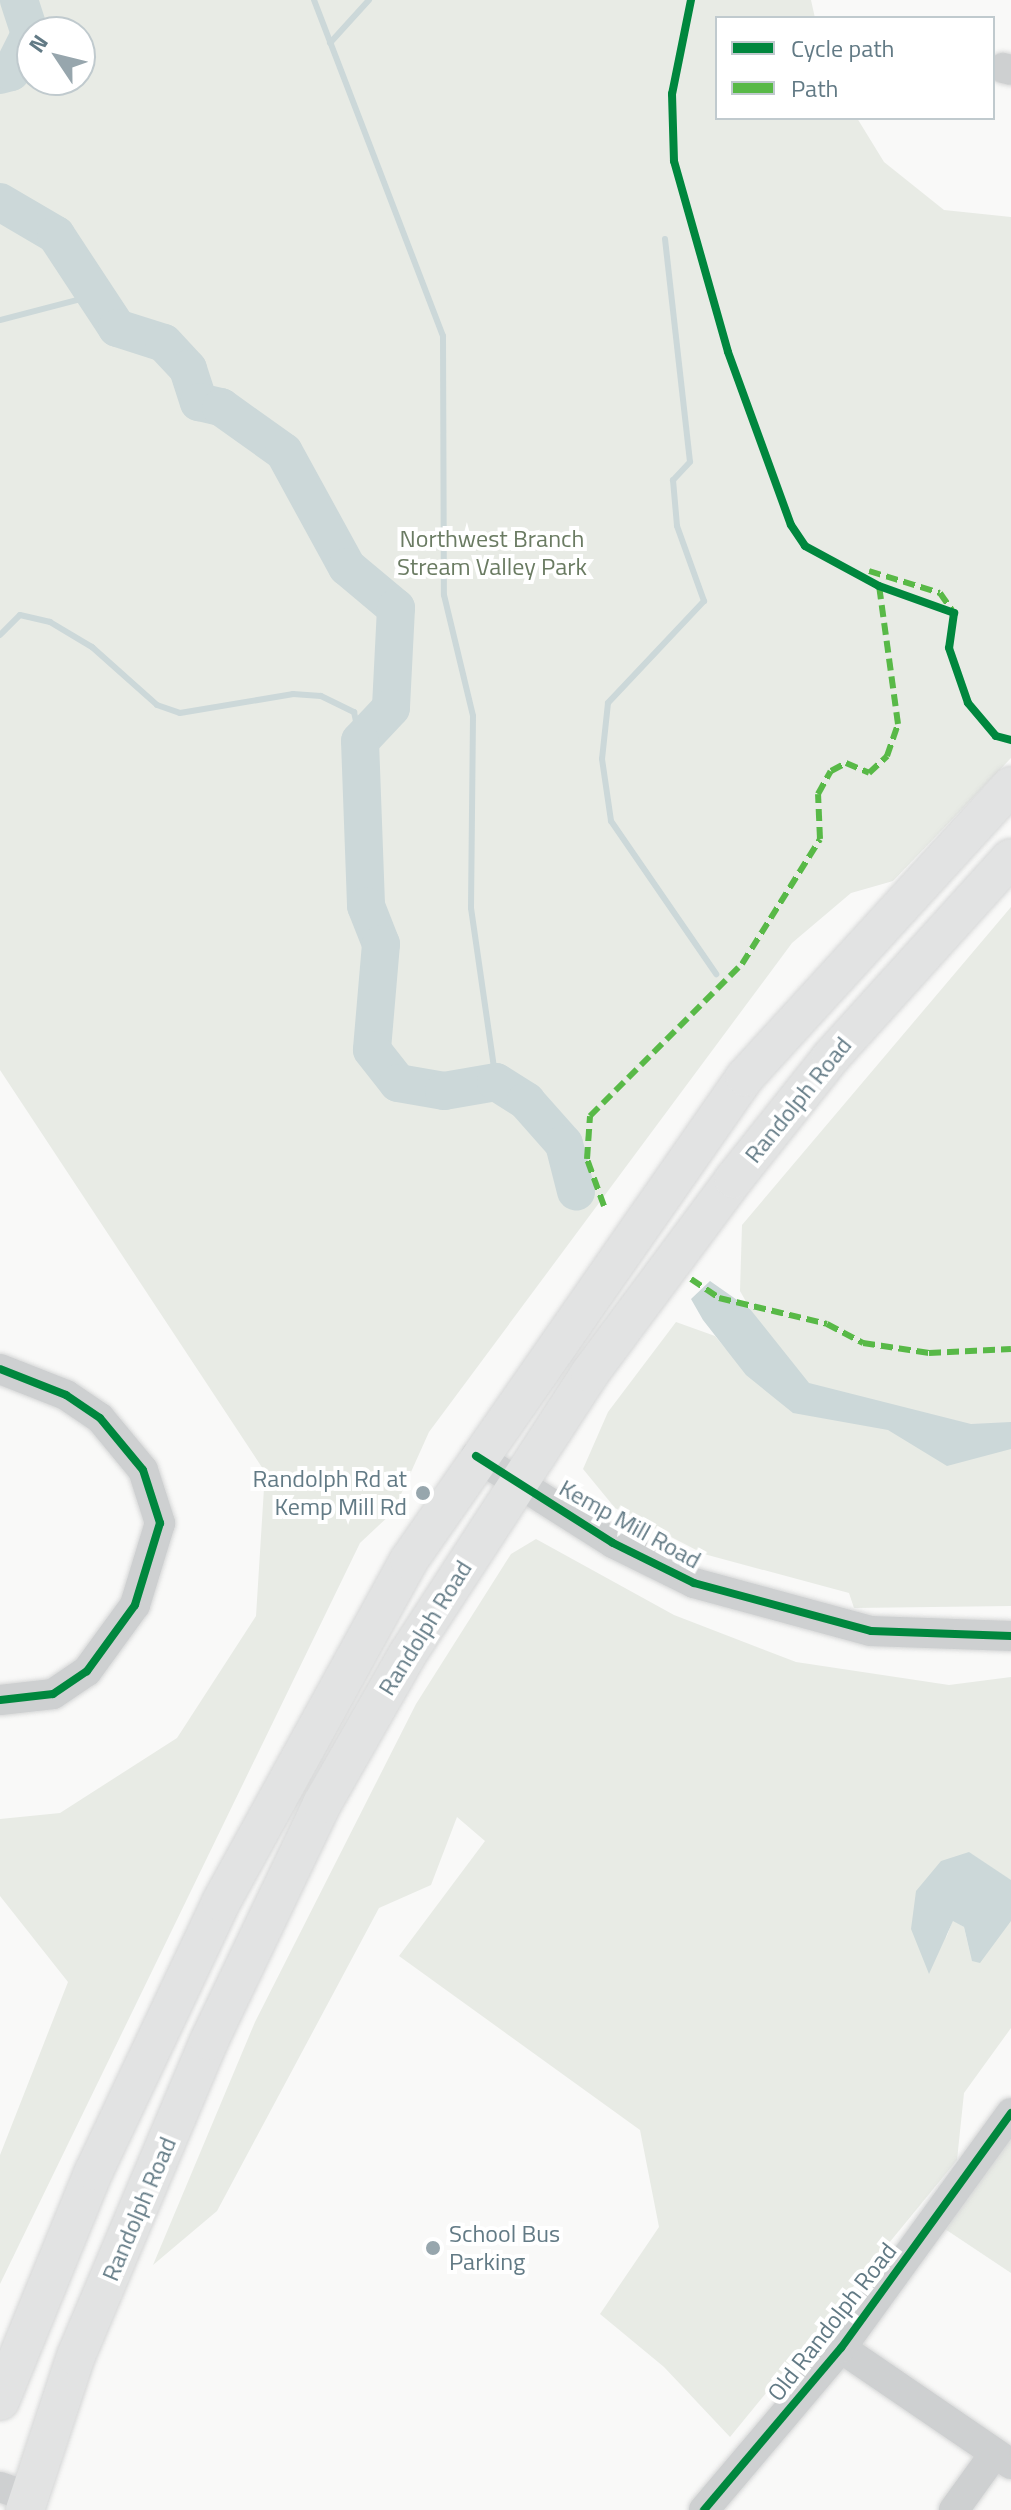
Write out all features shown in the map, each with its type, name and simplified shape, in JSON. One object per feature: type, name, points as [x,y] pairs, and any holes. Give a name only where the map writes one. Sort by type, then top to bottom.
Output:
[{"type":"main road","name":"Randolph Road","points":[[0,2401],[94,2171],[221,1902],[324,1708],[476,1456],[745,1077],[1011,786]]},
{"type":"main road","name":"Randolph Road","points":[[18,2498],[209,2041],[315,1817],[407,1655],[517,1483],[734,1179],[841,1046],[1011,858]]},
{"type":"street","points":[[0,1369],[66,1395],[100,1418],[143,1470],[160,1523],[135,1605],[87,1671],[53,1694],[0,1700]]},
{"type":"street","name":"Kemp Mill Road","points":[[476,1456],[517,1483],[694,1583],[790,1615],[871,1631],[1011,1636]]},
{"type":"street","name":"Old Randolph Road","points":[[704,2510],[841,2348],[1011,2113]]},
{"type":"street","points":[[841,2348],[1003,2458],[954,2510]]},
{"type":"green space","name":"Northwest Branch Stream Valley Park","points":[[0,0],[811,0],[815,16],[715,16],[715,120],[858,120],[884,162],[944,210],[1011,217],[1011,758],[893,881],[851,893],[792,943],[429,1432],[393,1512],[360,1543],[0,2284],[0,2155],[68,1982],[0,1896],[0,1819],[60,1813],[177,1738],[256,1616],[265,1472],[0,1070]]},
{"type":"green space","points":[[1011,907],[1011,1606],[854,1608],[849,1593],[704,1554],[615,1508],[583,1469],[608,1412],[676,1322],[715,1336],[726,1349],[753,1314],[740,1291],[742,1225]]},
{"type":"green space","points":[[536,1539],[674,1615],[796,1662],[949,1685],[1011,1677],[1011,2028],[964,2093],[957,2160],[730,2437],[664,2367],[600,2314],[659,2227],[640,2130],[399,1956],[485,1841],[457,1817],[431,1885],[379,1908],[217,2211],[153,2265],[255,2022],[416,1704],[511,1554]],"holes":[[[956,1888],[972,1961],[964,1927],[953,1920],[946,1938]]]},
{"type":"green space","points":[[1011,2113],[1011,2273],[936,2223]]},
{"type":"shaded area","points":[[710,1281],[750,1309],[809,1383],[971,1424],[1011,1422],[1011,1449],[947,1466],[888,1430],[793,1413],[746,1375],[703,1320],[691,1299]]},
{"type":"shaded area","points":[[969,1852],[1011,1880],[1011,1921],[980,1963],[972,1961],[964,1927],[953,1921],[929,1974],[911,1929],[916,1891],[941,1861]]},
{"type":"waterway","points":[[0,75],[11,72],[30,34],[19,0]]},
{"type":"waterway","points":[[314,0],[443,336],[444,595],[473,716],[471,908],[496,1082]]},
{"type":"waterway","points":[[330,43],[369,0]]},
{"type":"waterway","points":[[0,202],[56,235],[117,328],[164,343],[188,369],[199,402],[221,407],[284,452],[347,567],[396,608],[391,708],[360,741],[366,906],[381,944],[372,1050],[398,1083],[444,1091],[496,1082],[526,1101],[564,1144],[576,1191]]},
{"type":"waterway","points":[[665,239],[690,462],[673,480],[677,526],[704,601],[608,703],[602,759],[611,821],[716,974]]},
{"type":"waterway","points":[[0,320],[92,296]]},
{"type":"waterway","points":[[0,635],[20,615],[50,622],[92,647],[157,705],[180,713],[293,694],[321,696],[354,712],[360,741]]},
{"type":"marked path","points":[[869,571],[940,593],[952,610]]},
{"type":"marked path","points":[[604,1206],[587,1159],[590,1116],[742,964],[820,839],[818,794],[831,771],[846,763],[869,773],[887,756],[898,724],[879,586]]},
{"type":"marked path","points":[[691,1279],[719,1298],[827,1324],[863,1343],[929,1353],[1011,1349]]},
{"type":"cycle path","points":[[691,0],[672,94],[674,161],[728,352],[791,525],[805,546],[879,586],[954,613],[949,648],[968,703],[996,736],[1011,740]]},
{"type":"cycle path","points":[[0,1369],[66,1395],[100,1418],[143,1470],[160,1523],[135,1605],[87,1671],[53,1694],[0,1700]]},
{"type":"cycle path","points":[[476,1456],[613,1543],[694,1583],[871,1631],[1011,1636]]},
{"type":"cycle path","points":[[704,2510],[841,2348],[1011,2113]]},
{"type":"place","name":"Randolph Rd at Kemp Mill Rd","points":[[423,1493]]},
{"type":"place","name":"School Bus Parking","points":[[433,2248]]}]
